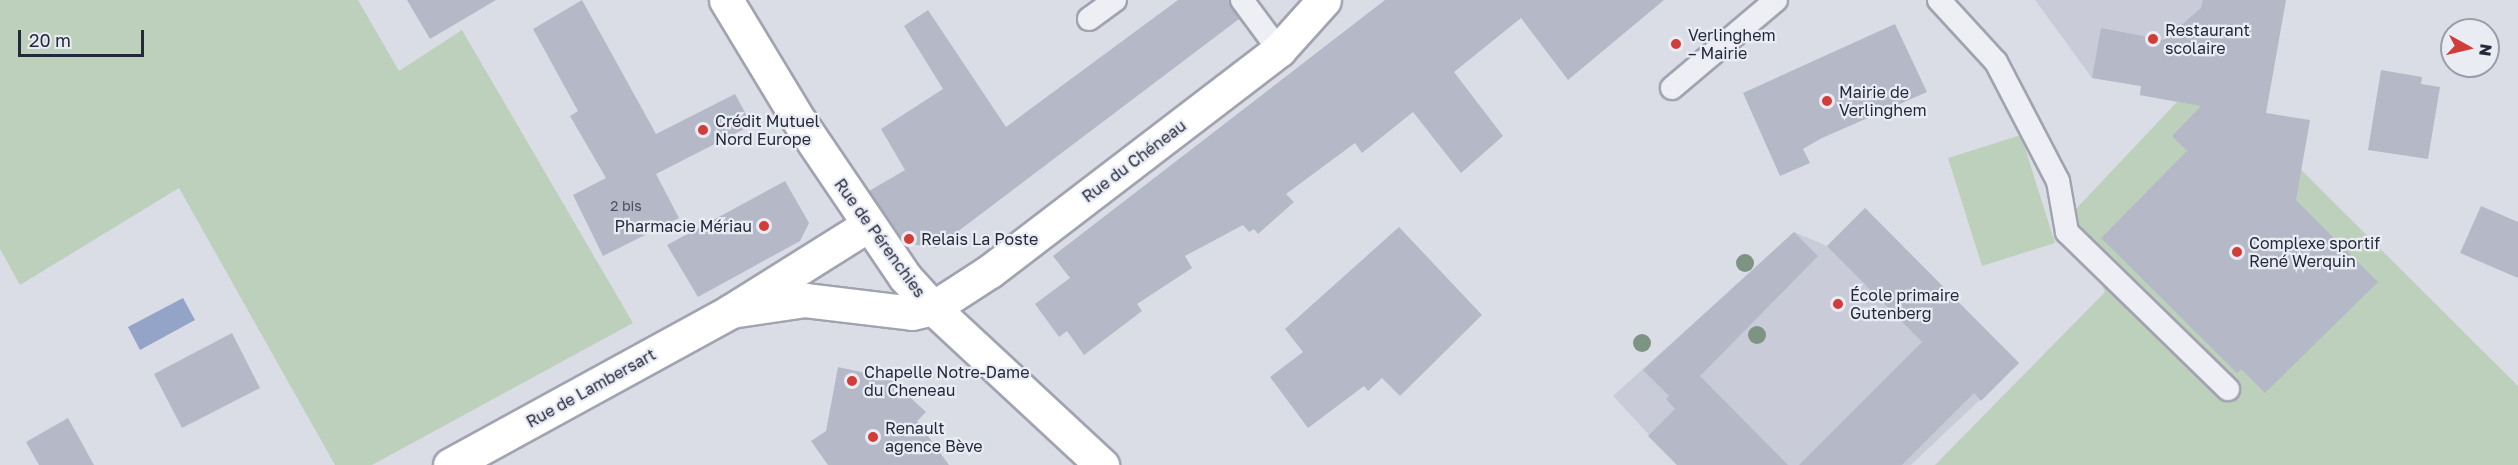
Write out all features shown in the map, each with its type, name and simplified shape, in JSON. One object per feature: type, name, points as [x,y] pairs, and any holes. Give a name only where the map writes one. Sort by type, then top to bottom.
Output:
[{"type":"main road","name":"Rue de Pérenchies","points":[[726,0],[867,225],[933,309],[1102,465]]},
{"type":"main road","name":"Rue du Chéneau","points":[[933,309],[990,271],[1279,50],[1324,0]]},
{"type":"main road","name":"Rue de Lambersart","points":[[450,465],[731,311],[867,225]]},
{"type":"main road","name":"Rue de Lambersart","points":[[731,311],[805,300],[912,313],[933,309]]},
{"type":"lane","points":[[1089,19],[1115,0]]},
{"type":"lane","points":[[1242,0],[1279,50]]},
{"type":"lane","points":[[1672,88],[1776,0]]},
{"type":"lane","points":[[1939,0],[1995,62],[2058,182],[2067,232],[2228,389]]},
{"type":"shaded area","name":"Restaurant scolaire","points":[[2035,0],[2249,0],[2192,86],[2177,102],[2140,95],[2141,86],[2092,78]]},
{"type":"shaded area","name":"École primaire Gutenberg","points":[[1865,208],[2019,363],[1911,465],[1677,465],[1613,396],[1794,232],[1827,246]]},
{"type":"green space","points":[[0,0],[358,0],[399,71],[462,30],[633,323],[372,465],[335,465],[179,188],[20,285],[0,249]]},
{"type":"green space","name":"Complexe sportif René Werquin","points":[[2192,86],[2232,101],[2518,386],[2518,465],[1935,465],[2105,292],[2073,212]]},
{"type":"green space","points":[[2021,135],[2055,243],[1982,266],[1948,158]]},
{"type":"water","points":[[183,298],[195,320],[140,350],[128,327]]},
{"type":"building","points":[[407,0],[496,0],[430,39]]},
{"type":"building","points":[[582,0],[656,134],[735,94],[752,125],[656,174],[679,218],[603,256],[573,195],[606,178],[570,116],[578,111],[533,29]]},
{"type":"building","points":[[1178,0],[1229,0],[1239,19],[936,248],[905,243],[869,191],[905,170],[881,129],[943,89],[904,26],[928,10],[1006,127]]},
{"type":"building","points":[[1385,0],[1664,0],[1568,80],[1521,18],[1454,72],[1503,136],[1461,173],[1413,112],[1362,153],[1355,143],[1286,194],[1294,202],[1258,234],[1254,229],[1249,232],[1243,225],[1185,256],[1192,268],[1137,304],[1142,311],[1084,355],[1067,331],[1059,337],[1035,304],[1070,278],[1053,256]]},
{"type":"building","points":[[2203,0],[2286,0],[2266,113],[2310,120],[2296,200],[2378,282],[2265,393],[2241,369],[2237,373],[2101,238],[2187,151],[2172,136],[2201,106],[2140,95],[2141,86],[2092,78],[2101,28],[2164,40],[2201,8]]},
{"type":"building","name":"Mairie de Verlinghem","points":[[1895,24],[1927,92],[1822,138],[1803,149],[1810,163],[1780,176],[1743,93]]},
{"type":"building","points":[[2381,70],[2422,77],[2421,84],[2440,87],[2428,159],[2368,150]]},
{"type":"building","points":[[785,181],[809,223],[800,241],[698,297],[667,245]]},
{"type":"building","points":[[2481,206],[2518,222],[2518,278],[2460,253]]},
{"type":"building","points":[[1865,208],[2019,363],[1981,401],[1974,393],[1902,465],[1799,465],[1922,342],[1827,246]]},
{"type":"building","points":[[1399,227],[1482,315],[1400,396],[1382,378],[1368,391],[1364,386],[1308,428],[1270,377],[1303,352],[1285,329]]},
{"type":"building","points":[[1794,232],[1818,256],[1700,376],[1788,465],[1677,465],[1648,436],[1675,409],[1666,399],[1669,396],[1643,370]]},
{"type":"building","points":[[232,333],[260,388],[182,428],[154,374]]},
{"type":"building","name":"Renault agence Bève","points":[[838,367],[889,378],[926,412],[917,421],[949,465],[828,465],[811,441],[826,431]]},
{"type":"building","points":[[68,418],[94,465],[39,465],[26,442]]},
{"type":"place","name":"Restaurant scolaire","points":[[2153,39]]},
{"type":"place","name":"Verlinghem – Mairie","points":[[1676,44]]},
{"type":"place","name":"Mairie de Verlinghem","points":[[1827,101]]},
{"type":"place","name":"Crédit Mutuel Nord Europe","points":[[703,130]]},
{"type":"place","name":"Pharmacie Mériau","points":[[764,226]]},
{"type":"place","name":"Relais La Poste","points":[[909,239]]},
{"type":"place","name":"Complexe sportif René Werquin","points":[[2237,252]]},
{"type":"place","name":"École primaire Gutenberg","points":[[1838,304]]},
{"type":"place","name":"Chapelle Notre-Dame du Cheneau","points":[[852,381]]},
{"type":"place","name":"Renault agence Bève","points":[[873,437]]}]
